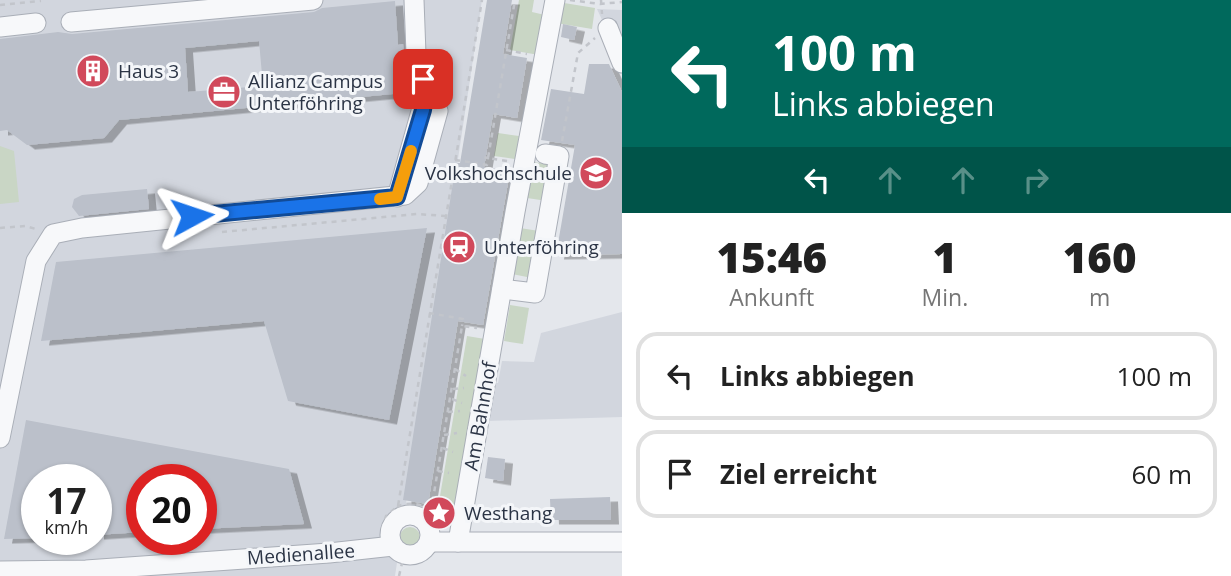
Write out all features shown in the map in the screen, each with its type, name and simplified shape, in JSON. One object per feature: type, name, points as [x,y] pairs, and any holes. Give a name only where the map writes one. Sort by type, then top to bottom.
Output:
[{"type":"street","points":[[71,22],[313,0]]},
{"type":"street","points":[[397,197],[425,97],[415,54],[414,0]]},
{"type":"street","name":"Am Bahnhof","points":[[458,542],[515,212],[538,153],[544,57],[555,0]]},
{"type":"street","points":[[0,27],[36,23]]},
{"type":"street","points":[[607,28],[622,63]]},
{"type":"street","points":[[0,438],[36,261],[53,234],[82,228],[397,197],[410,192],[418,183],[438,111]]},
{"type":"street","points":[[502,289],[535,293],[548,218],[538,153]]},
{"type":"street","points":[[515,212],[548,218]]},
{"type":"street","points":[[392,544],[392,526],[400,512],[421,519],[429,529],[429,542],[622,542]]},
{"type":"street","name":"Medienallee","points":[[0,571],[86,573],[354,551],[392,544],[416,554],[429,542]]},
{"type":"path","points":[[398,576],[386,516],[400,512],[429,313],[482,0]]},
{"type":"path","points":[[455,160],[487,165],[515,0]]},
{"type":"path","points":[[570,0],[622,2]]},
{"type":"path","points":[[0,5],[41,1]]},
{"type":"path","points":[[483,157],[538,153],[578,53],[607,28]]},
{"type":"path","points":[[506,50],[544,57]]},
{"type":"path","points":[[0,228],[25,226],[53,234]]},
{"type":"path","points":[[429,313],[463,319],[431,511]]},
{"type":"path","points":[[462,326],[484,329]]},
{"type":"path","points":[[455,369],[466,376]]},
{"type":"path","points":[[452,390],[464,388]]},
{"type":"path","points":[[450,398],[461,403]]},
{"type":"path","points":[[448,412],[460,411]]},
{"type":"path","points":[[444,435],[457,433]]},
{"type":"path","points":[[442,448],[453,452]]},
{"type":"path","points":[[438,471],[449,473]]},
{"type":"shaded area","points":[[0,0],[482,0],[395,576],[0,576]]},
{"type":"shaded area","points":[[597,9],[622,10],[622,63]]},
{"type":"shaded area","points":[[622,312],[622,417],[487,421],[492,383],[498,383],[502,361],[534,362],[541,333]]},
{"type":"green space","points":[[519,0],[534,0],[532,12],[545,15],[539,55],[510,50]]},
{"type":"green space","points":[[564,3],[595,8],[592,29],[556,23]]},
{"type":"green space","points":[[498,133],[519,136],[515,159],[494,156]]},
{"type":"green space","points":[[0,146],[14,151],[19,202],[0,204]]},
{"type":"green space","points":[[533,162],[553,165],[547,201],[527,198]]},
{"type":"green space","points":[[520,228],[539,231],[532,278],[512,274]]},
{"type":"green space","points":[[510,305],[529,308],[523,344],[504,341]]},
{"type":"green space","points":[[467,336],[485,339],[458,505],[439,502]]},
{"type":"green space","points":[[410,527],[417,530],[420,537],[417,544],[410,547],[403,544],[400,537],[403,530]]},
{"type":"building","points":[[487,0],[512,0],[503,54],[527,58],[517,118],[493,114],[484,167],[510,171],[483,325],[458,321],[428,504],[403,500],[456,163],[460,163]]},
{"type":"building","name":"Haus 3","points":[[395,1],[398,45],[403,44],[404,56],[400,56],[403,93],[119,120],[104,138],[27,145],[7,130],[0,131],[0,39],[314,12],[322,8]],"holes":[[[259,41],[263,86],[188,92],[185,48]]]},
{"type":"building","points":[[563,24],[577,27],[574,40],[561,37]]},
{"type":"building","name":"Volkshochschule","points":[[589,64],[609,64],[622,92],[622,254],[556,255],[575,145],[541,140],[551,89],[584,94]]},
{"type":"building","points":[[147,189],[149,209],[79,216],[72,207],[74,199],[82,195]]},
{"type":"building","points":[[427,228],[389,420],[288,401],[264,321],[41,341],[56,262]]},
{"type":"building","points":[[26,420],[289,469],[304,524],[217,528],[217,464],[126,464],[126,533],[112,534],[112,464],[21,464],[21,538],[4,539]]},
{"type":"building","points":[[488,457],[505,459],[503,481],[485,478]]},
{"type":"building","points":[[610,497],[611,520],[551,520],[550,499]]},
{"type":"slow traffic","points":[[380,199],[397,197],[411,151]]},
{"type":"place","name":"Haus 3","points":[[93,71]]},
{"type":"place","name":"Allianz Campus Unterföhring","points":[[224,92]]},
{"type":"place","name":"Volkshochschule","points":[[596,173]]},
{"type":"place","name":"Unterföhring","points":[[459,247]]},
{"type":"place","name":"Westhang","points":[[439,513]]},
{"type":"route","points":[[192,216],[397,197],[423,110],[423,79]]}]
